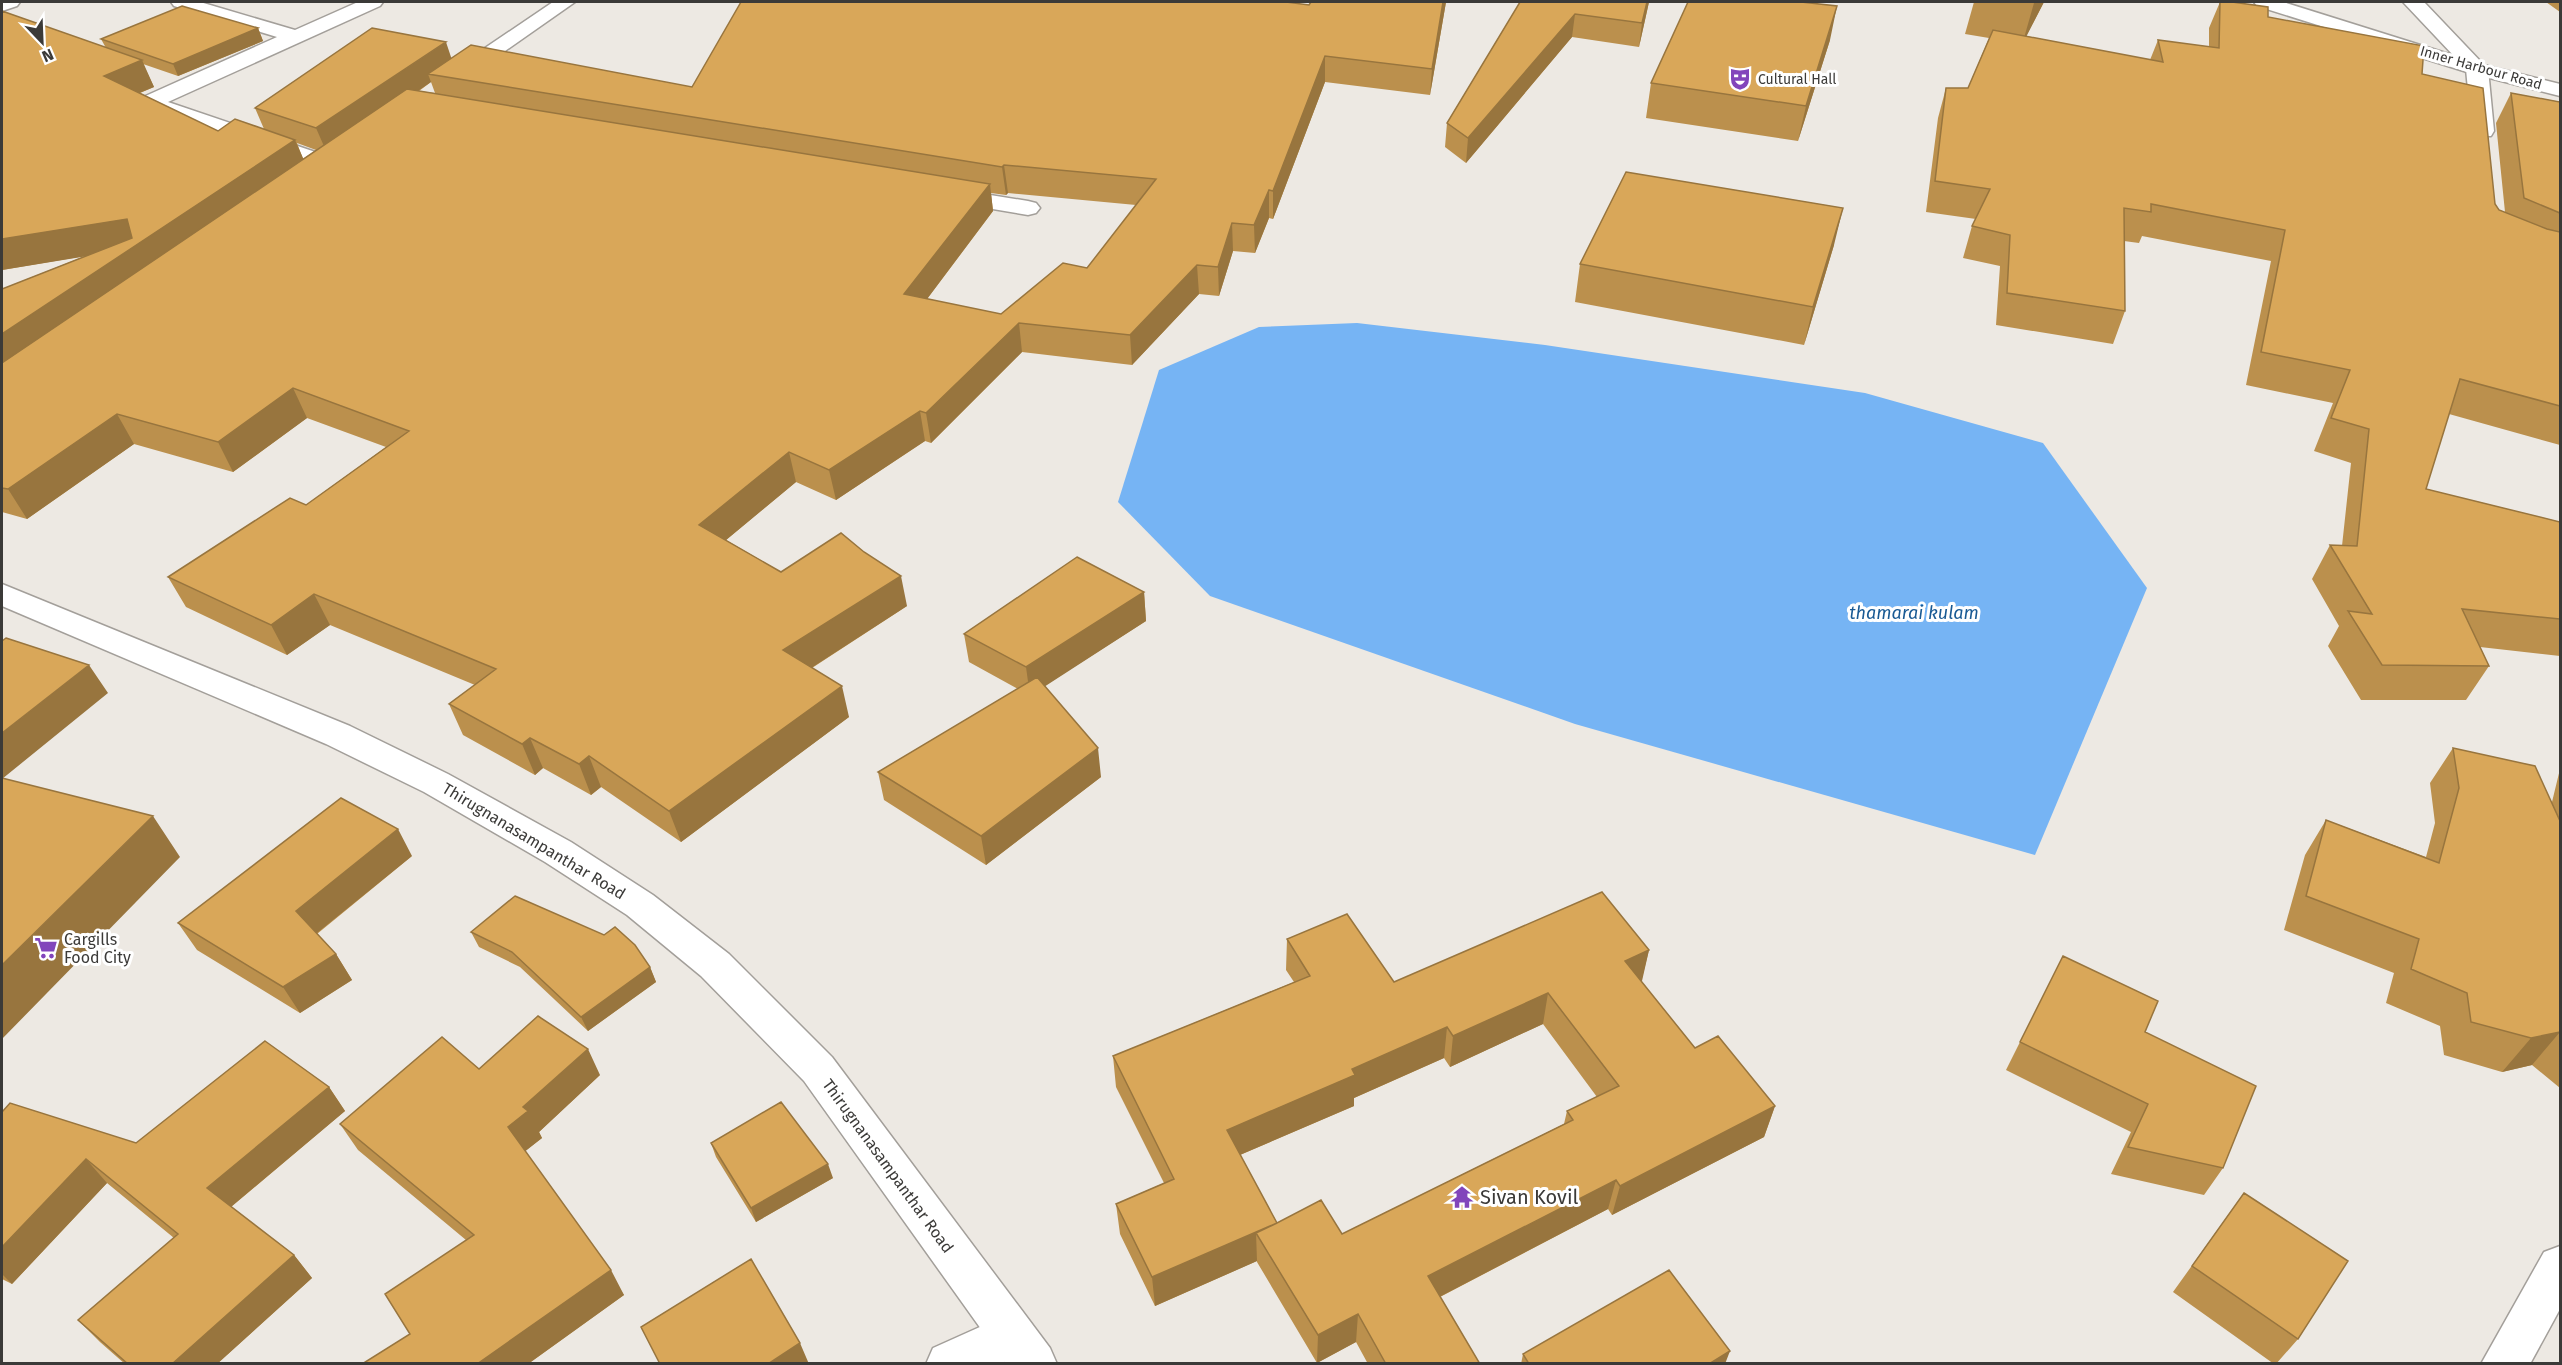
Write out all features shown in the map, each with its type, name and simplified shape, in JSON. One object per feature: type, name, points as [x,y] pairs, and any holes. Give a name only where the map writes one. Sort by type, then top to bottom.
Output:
[{"type":"main road","points":[[2,5],[10,2]]},
{"type":"main road","points":[[181,2],[294,36]]},
{"type":"main road","points":[[308,178],[337,158],[149,103],[373,2]]},
{"type":"main road","points":[[441,87],[565,2]]},
{"type":"main road","name":"Inner Harbour Road","points":[[2264,2],[2477,69],[2560,90]]},
{"type":"main road","points":[[2414,2],[2477,69],[2485,152]]},
{"type":"main road","points":[[160,79],[181,87]]},
{"type":"main road","points":[[921,191],[1028,208]]},
{"type":"main road","name":"Thirugnanasampanthar Road","points":[[2,594],[338,735],[436,783],[558,852],[640,905],[715,964],[818,1069],[1023,1349]]},
{"type":"main road","points":[[2504,1364],[2560,1267]]},
{"type":"main road","points":[[949,1364],[1023,1349]]},
{"type":"water","name":"thamarai kulam","points":[[1357,323],[1545,345],[1865,393],[2043,443],[2147,588],[2035,855],[1575,724],[1210,596],[1118,502],[1159,370],[1259,327]]},
{"type":"building","points":[[741,2],[1286,2],[1309,5],[1311,2],[1443,2],[1432,69],[1325,56],[1273,191],[1269,190],[1254,225],[1232,223],[1218,267],[1197,265],[1130,335],[1019,323],[926,413],[920,411],[829,470],[789,452],[699,525],[781,572],[841,533],[864,552],[901,576],[783,650],[842,686],[669,811],[589,756],[579,764],[530,738],[522,744],[449,704],[496,669],[314,594],[271,625],[168,577],[290,498],[306,505],[409,431],[293,388],[218,442],[117,414],[8,489],[2,488],[2,363],[407,89],[990,184],[904,294],[1001,314],[1063,263],[1087,268],[1156,179],[1004,165],[1002,167],[428,74],[471,45],[692,87]]},
{"type":"building","points":[[1520,2],[1647,2],[1642,23],[1575,14],[1468,138],[1447,123]]},
{"type":"building","name":"Cultural Hall","points":[[1688,2],[1801,2],[1837,6],[1806,106],[1651,83]]},
{"type":"building","points":[[2220,2],[2268,7],[2268,17],[2424,46],[2422,74],[2483,88],[2495,204],[2499,210],[2560,232],[2560,406],[2460,379],[2426,489],[2560,522],[2560,619],[2462,609],[2489,666],[2382,665],[2348,611],[2372,614],[2330,545],[2357,546],[2369,429],[2331,418],[2350,370],[2261,352],[2285,230],[2151,204],[2151,212],[2124,208],[2125,311],[2007,293],[2010,235],[1972,226],[1990,189],[1935,181],[1946,88],[1968,88],[1993,30],[2163,62],[2158,40],[2219,48]]},
{"type":"building","points":[[182,6],[258,28],[173,64],[101,39]]},
{"type":"building","points":[[2,11],[142,60],[104,76],[218,131],[235,119],[295,140],[2,334],[2,289],[132,238],[127,219],[2,239]]},
{"type":"building","points":[[372,28],[446,42],[316,128],[255,108]]},
{"type":"building","points":[[2511,93],[2560,102],[2560,213],[2524,198]]},
{"type":"building","points":[[1626,172],[1843,208],[1813,307],[1580,264]]},
{"type":"building","points":[[1077,557],[1144,592],[1026,667],[964,634]]},
{"type":"building","points":[[6,638],[89,665],[2,733],[2,641]]},
{"type":"building","points":[[1037,677],[1098,748],[981,836],[878,772]]},
{"type":"building","points":[[2453,748],[2535,766],[2560,821],[2560,1032],[2531,1038],[2471,1022],[2467,993],[2411,969],[2419,939],[2306,896],[2326,820],[2439,863],[2459,788]]},
{"type":"building","points":[[2,778],[153,816],[2,965]]},
{"type":"building","points":[[341,798],[398,829],[296,911],[336,954],[283,987],[178,923]]},
{"type":"building","points":[[1602,892],[1649,950],[1625,961],[1695,1048],[1718,1036],[1775,1106],[1620,1186],[1616,1180],[1428,1276],[1480,1364],[1386,1364],[1358,1314],[1318,1335],[1256,1233],[1277,1223],[1152,1277],[1116,1204],[1174,1179],[1113,1056],[1310,976],[1287,939],[1347,914],[1394,982]],"holes":[[[1548,993],[1619,1086],[1567,1111],[1573,1120],[1342,1234],[1321,1200],[1277,1223],[1227,1130],[1355,1075],[1352,1069],[1447,1027],[1453,1036]]]},
{"type":"building","points":[[515,896],[604,935],[615,927],[635,945],[650,967],[581,1017],[512,952],[471,932]]},
{"type":"building","points":[[2063,956],[2158,1001],[2145,1032],[2256,1086],[2223,1168],[2128,1147],[2148,1104],[2020,1042]]},
{"type":"building","points":[[538,1016],[588,1049],[523,1107],[528,1111],[508,1127],[611,1270],[477,1364],[362,1364],[410,1334],[385,1294],[474,1235],[340,1124],[442,1037],[479,1069]]},
{"type":"building","points":[[265,1041],[329,1087],[207,1188],[294,1255],[172,1364],[128,1364],[78,1320],[178,1234],[86,1159],[2,1247],[2,1112],[10,1103],[136,1143]]},
{"type":"building","points":[[781,1102],[828,1164],[751,1208],[711,1143]]},
{"type":"building","points":[[2244,1193],[2348,1261],[2298,1339],[2192,1266]]},
{"type":"building","points":[[751,1259],[800,1343],[768,1364],[660,1364],[641,1327]]},
{"type":"building","points":[[1669,1270],[1730,1351],[1709,1364],[1529,1364],[1523,1354]]},
{"type":"place","name":"Cultural Hall","points":[[1740,79]]},
{"type":"place","name":"Cargills Food City","points":[[46,948]]},
{"type":"place","name":"Sivan Kovil","points":[[1462,1197]]}]
